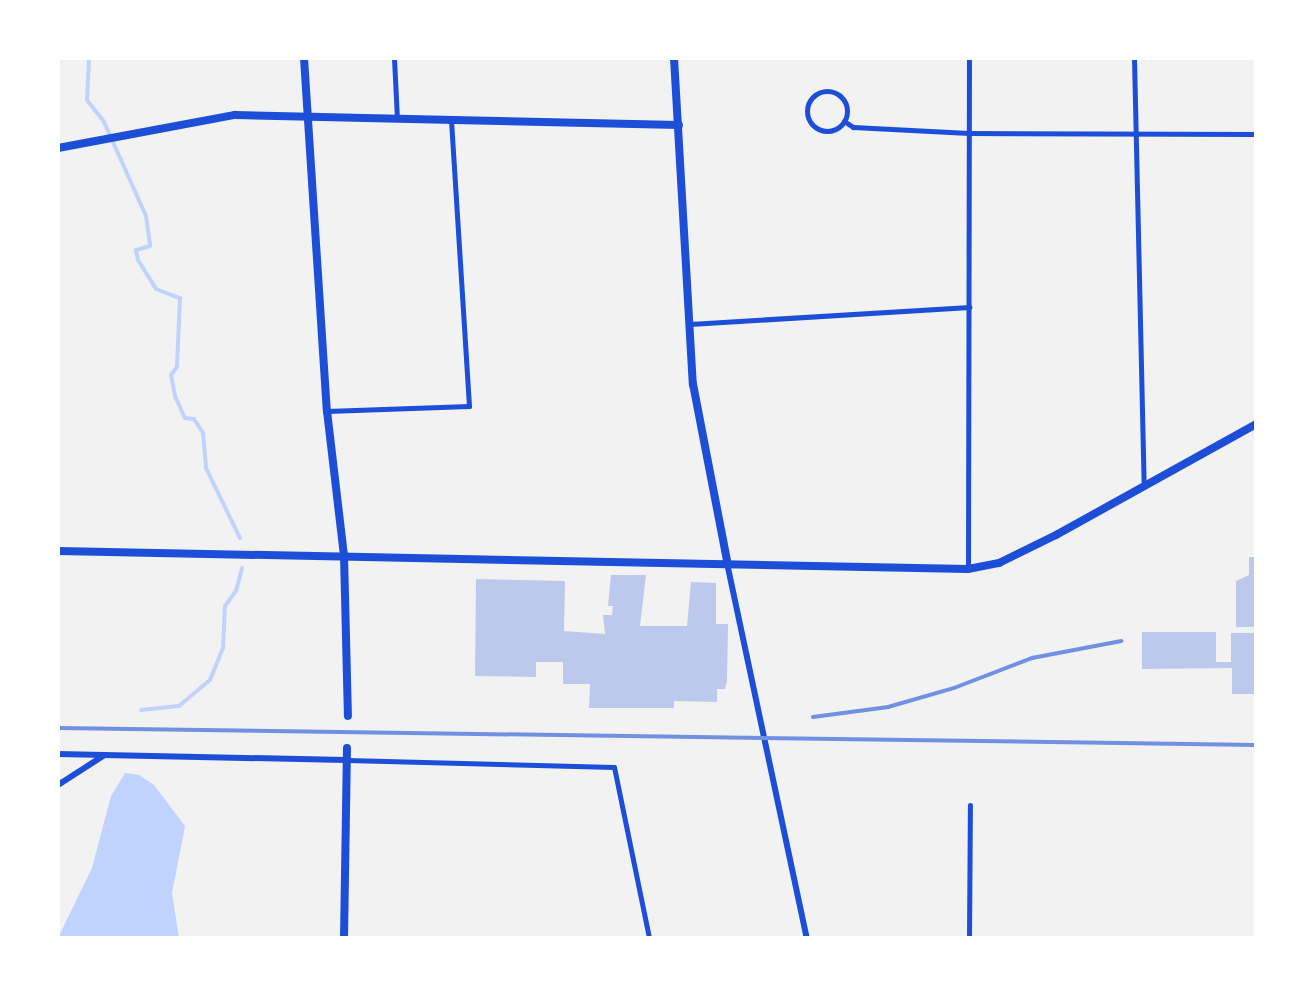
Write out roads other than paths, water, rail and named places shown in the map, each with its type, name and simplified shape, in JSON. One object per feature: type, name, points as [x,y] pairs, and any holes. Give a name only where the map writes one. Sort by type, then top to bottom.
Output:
[{"type":"main road","points":[[304,58],[327,411],[344,556],[348,716]]},
{"type":"main road","points":[[674,58],[693,384],[727,561]]},
{"type":"main road","points":[[58,148],[235,115],[678,125]]},
{"type":"main road","points":[[58,551],[727,561],[968,569],[1014,556],[1256,424]]},
{"type":"main road","points":[[344,938],[347,748]]},
{"type":"street","points":[[394,58],[397,119]]},
{"type":"street","points":[[968,569],[969,58]]},
{"type":"street","points":[[1134,58],[1144,482]]},
{"type":"street","points":[[821,92],[834,93],[846,108],[844,121],[828,131],[816,128],[808,118],[810,100],[821,92]]},
{"type":"street","points":[[327,411],[469,406],[451,120]]},
{"type":"street","points":[[844,121],[853,127],[968,133],[1256,134]]},
{"type":"street","points":[[690,324],[969,307]]},
{"type":"street","points":[[727,561],[807,938]]},
{"type":"street","points":[[58,754],[614,767],[649,938]]},
{"type":"street","points":[[58,784],[105,755]]},
{"type":"street","points":[[969,938],[970,805]]},
{"type":"water","points":[[125,773],[139,775],[154,785],[185,826],[172,893],[179,938],[58,938],[92,868],[111,796]]},
{"type":"waterway","points":[[89,58],[87,100],[104,122],[146,216],[150,246],[136,250],[138,260],[156,289],[180,298],[177,367],[171,375],[175,396],[185,418],[194,419],[203,433],[206,468],[240,538]]},
{"type":"waterway","points":[[141,710],[179,706],[210,680],[223,648],[225,606],[236,591],[242,568]]},
{"type":"railway","points":[[813,717],[888,707],[954,688],[1032,658],[1121,641]]},
{"type":"railway","points":[[58,728],[1256,745]]}]
